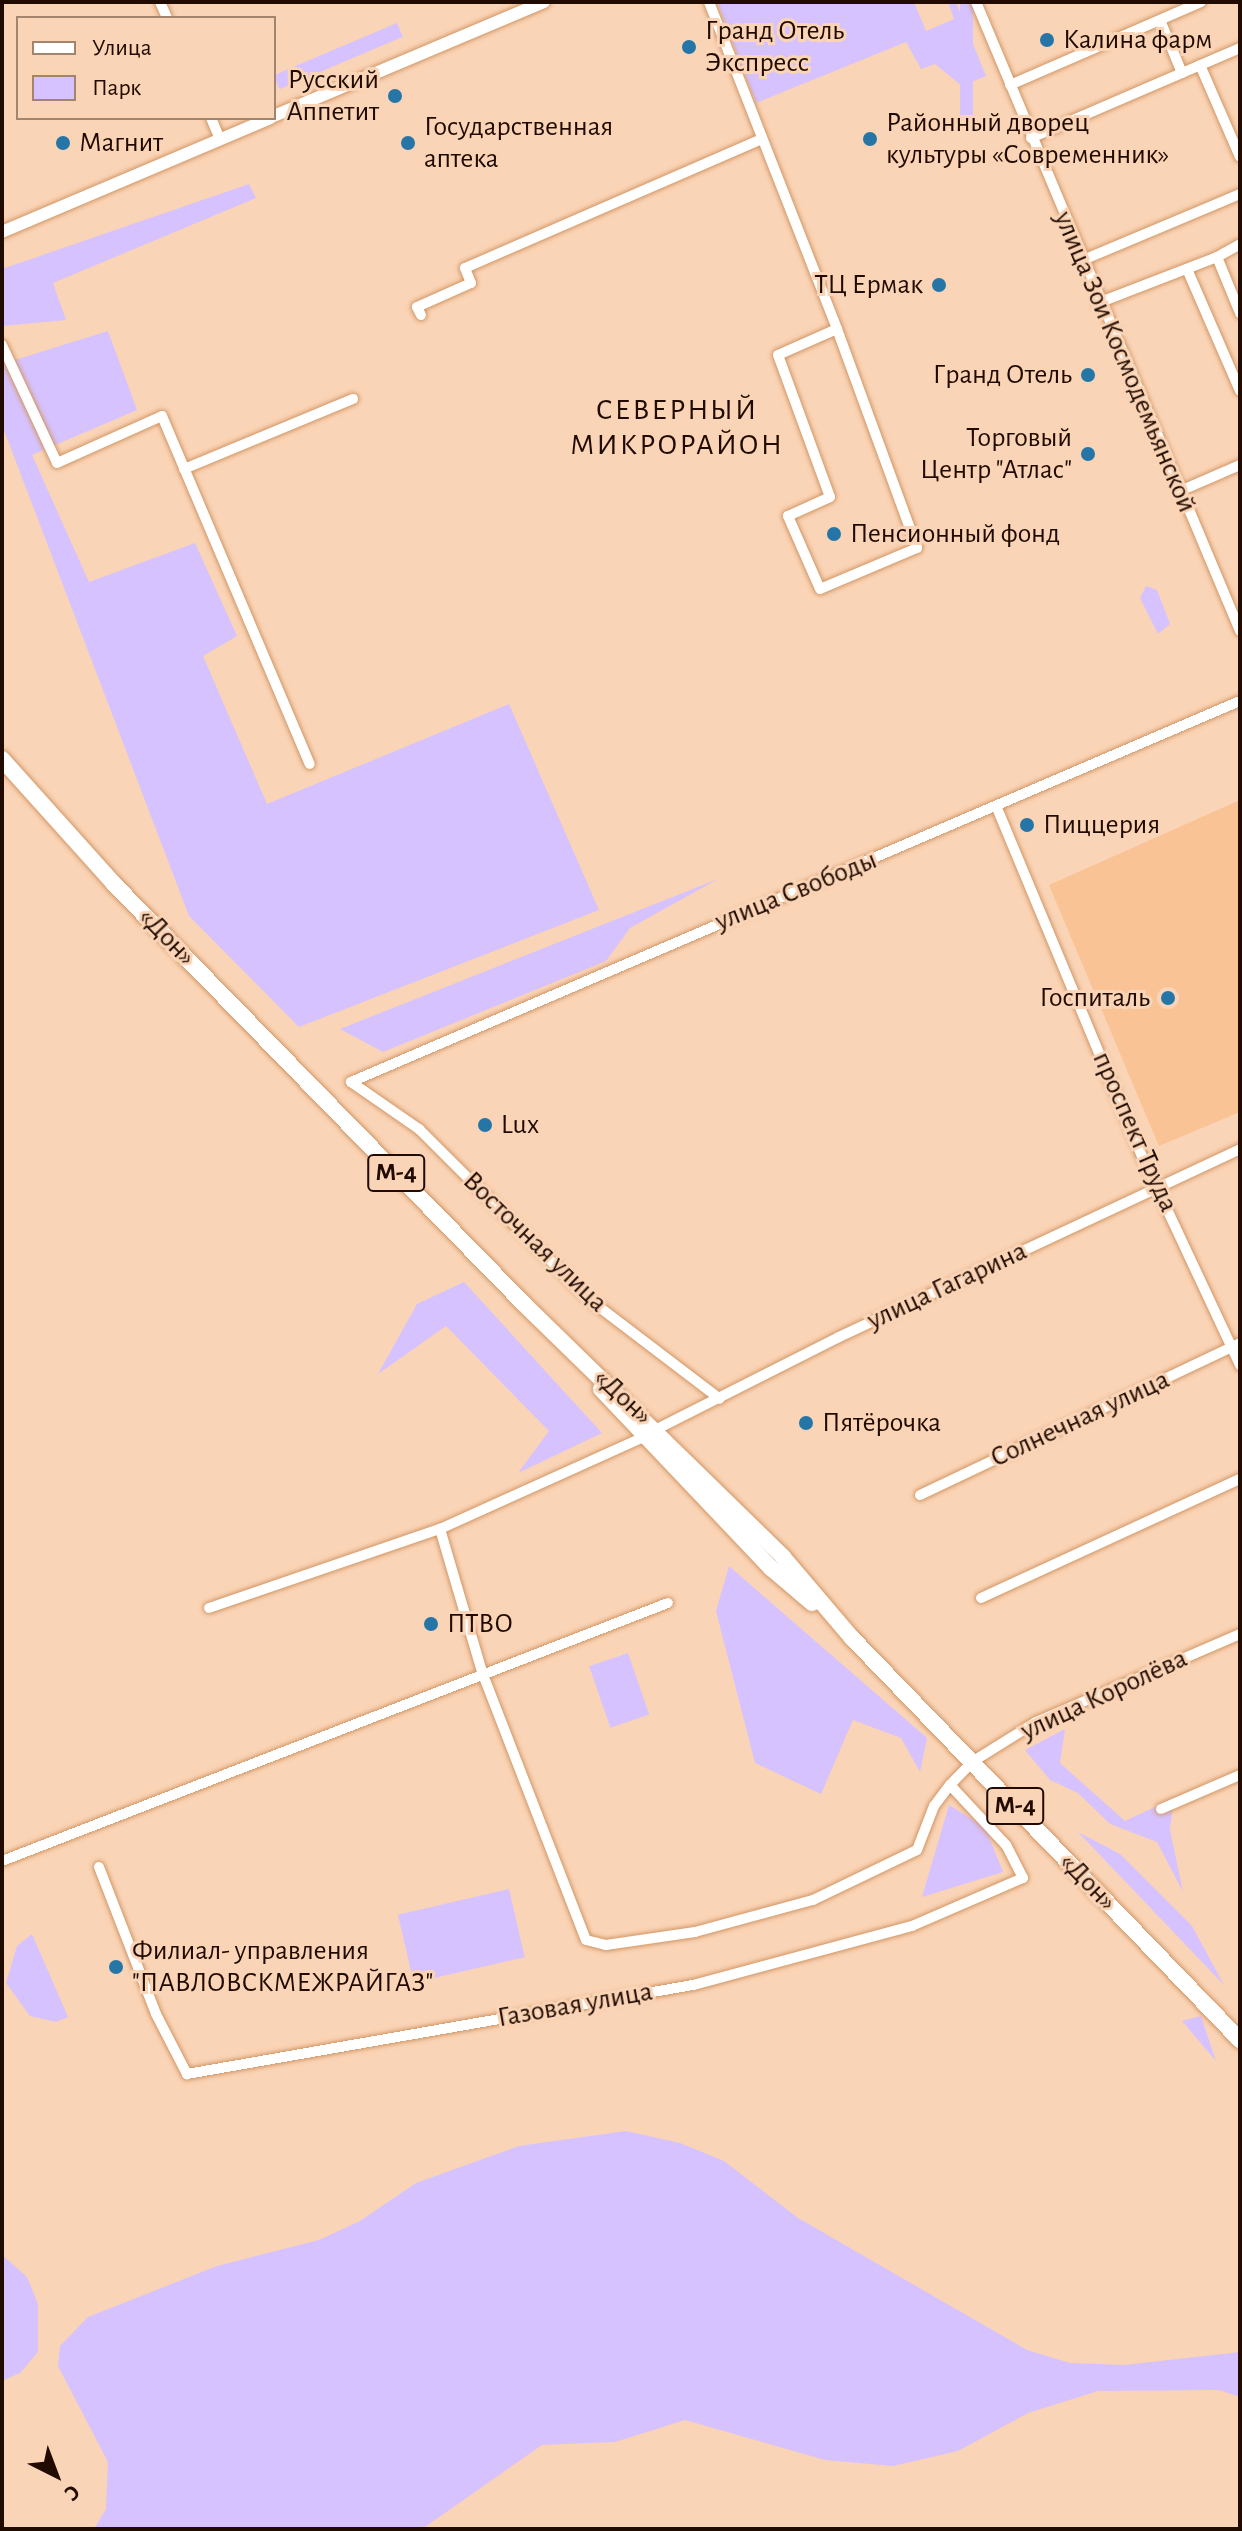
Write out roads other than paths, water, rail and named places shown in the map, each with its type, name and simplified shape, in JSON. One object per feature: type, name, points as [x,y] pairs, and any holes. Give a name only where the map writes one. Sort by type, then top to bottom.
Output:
[{"type":"main road","name":"«Дон»","points":[[2,759],[114,884],[651,1433],[771,1568],[852,1638],[1240,2040]]},
{"type":"street","points":[[276,115],[544,2]]},
{"type":"street","points":[[709,2],[837,329],[917,548],[820,589],[788,516],[830,497],[778,355],[837,329]]},
{"type":"street","name":"улица Зои Космодемьянской","points":[[976,2],[1098,303],[1240,631]]},
{"type":"street","points":[[1010,85],[1201,2]]},
{"type":"street","points":[[1160,20],[1182,73]]},
{"type":"street","points":[[1031,138],[1240,48]]},
{"type":"street","points":[[1200,65],[1240,157]]},
{"type":"street","points":[[212,120],[220,139]]},
{"type":"street","points":[[2,232],[265,120]]},
{"type":"street","points":[[421,315],[417,307],[471,283],[465,268],[762,139]]},
{"type":"street","points":[[1083,260],[1240,194]]},
{"type":"street","points":[[1098,303],[1217,257],[1240,244]]},
{"type":"street","points":[[1217,257],[1240,313]]},
{"type":"street","points":[[1187,269],[1240,391]]},
{"type":"street","points":[[2,345],[57,463],[162,416],[310,764]]},
{"type":"street","points":[[184,469],[353,399]]},
{"type":"street","points":[[1180,491],[1240,465]]},
{"type":"street","name":"улица Свободы","points":[[351,1082],[997,808],[1240,701]]},
{"type":"street","name":"проспект Труда","points":[[997,808],[1159,1189],[1236,1345],[1240,1365]]},
{"type":"street","name":"Восточная улица","points":[[351,1082],[419,1129],[590,1300],[720,1399]]},
{"type":"street","name":"улица Гагарина","points":[[209,1608],[440,1529],[651,1433],[839,1337],[1240,1149]]},
{"type":"street","name":"Солнечная улица","points":[[920,1495],[1236,1345]]},
{"type":"street","points":[[981,1598],[1240,1479]]},
{"type":"street","points":[[440,1529],[482,1672],[586,1940],[606,1945],[695,1932],[813,1900],[917,1850],[934,1806],[972,1762]]},
{"type":"street","points":[[2,1861],[482,1672],[668,1603]]},
{"type":"street","name":"улица Королёва","points":[[972,1762],[1036,1722],[1240,1634]]},
{"type":"street","points":[[1161,1809],[1240,1775]]},
{"type":"street","name":"Газовая улица","points":[[99,1867],[156,2014],[187,2074],[693,1985],[912,1926],[1023,1878],[1006,1845],[950,1785]]},
{"type":"place","name":"Калина фарм","points":[[1047,40]]},
{"type":"place","name":"Гранд Отель Экспресс","points":[[689,47]]},
{"type":"place","name":"Русский Аппетит","points":[[395,96]]},
{"type":"place","name":"Районный дворец культуры «Современник»","points":[[870,139]]},
{"type":"place","name":"Магнит","points":[[63,143]]},
{"type":"place","name":"Государственная аптека","points":[[408,143]]},
{"type":"place","name":"ТЦ Ермак","points":[[939,285]]},
{"type":"place","name":"Гранд Отель","points":[[1088,375]]},
{"type":"place","name":"Торговый Центр \"Атлас\"","points":[[1088,454]]},
{"type":"place","name":"Пенсионный фонд","points":[[834,534]]},
{"type":"place","name":"Пиццерия","points":[[1027,825]]},
{"type":"place","name":"Госпиталь","points":[[1168,998]]},
{"type":"place","name":"Lux","points":[[485,1125]]},
{"type":"place","name":"Пятёрочка","points":[[806,1423]]},
{"type":"place","name":"ПТВО","points":[[431,1624]]},
{"type":"place","name":"Филиал- управления \"ПАВЛОВСКМЕЖРАЙГАЗ\"","points":[[116,1967]]},
{"type":"district","name":"СЕВЕРНЫЙ МИКРОРАЙОН","points":[[677,427]]}]
